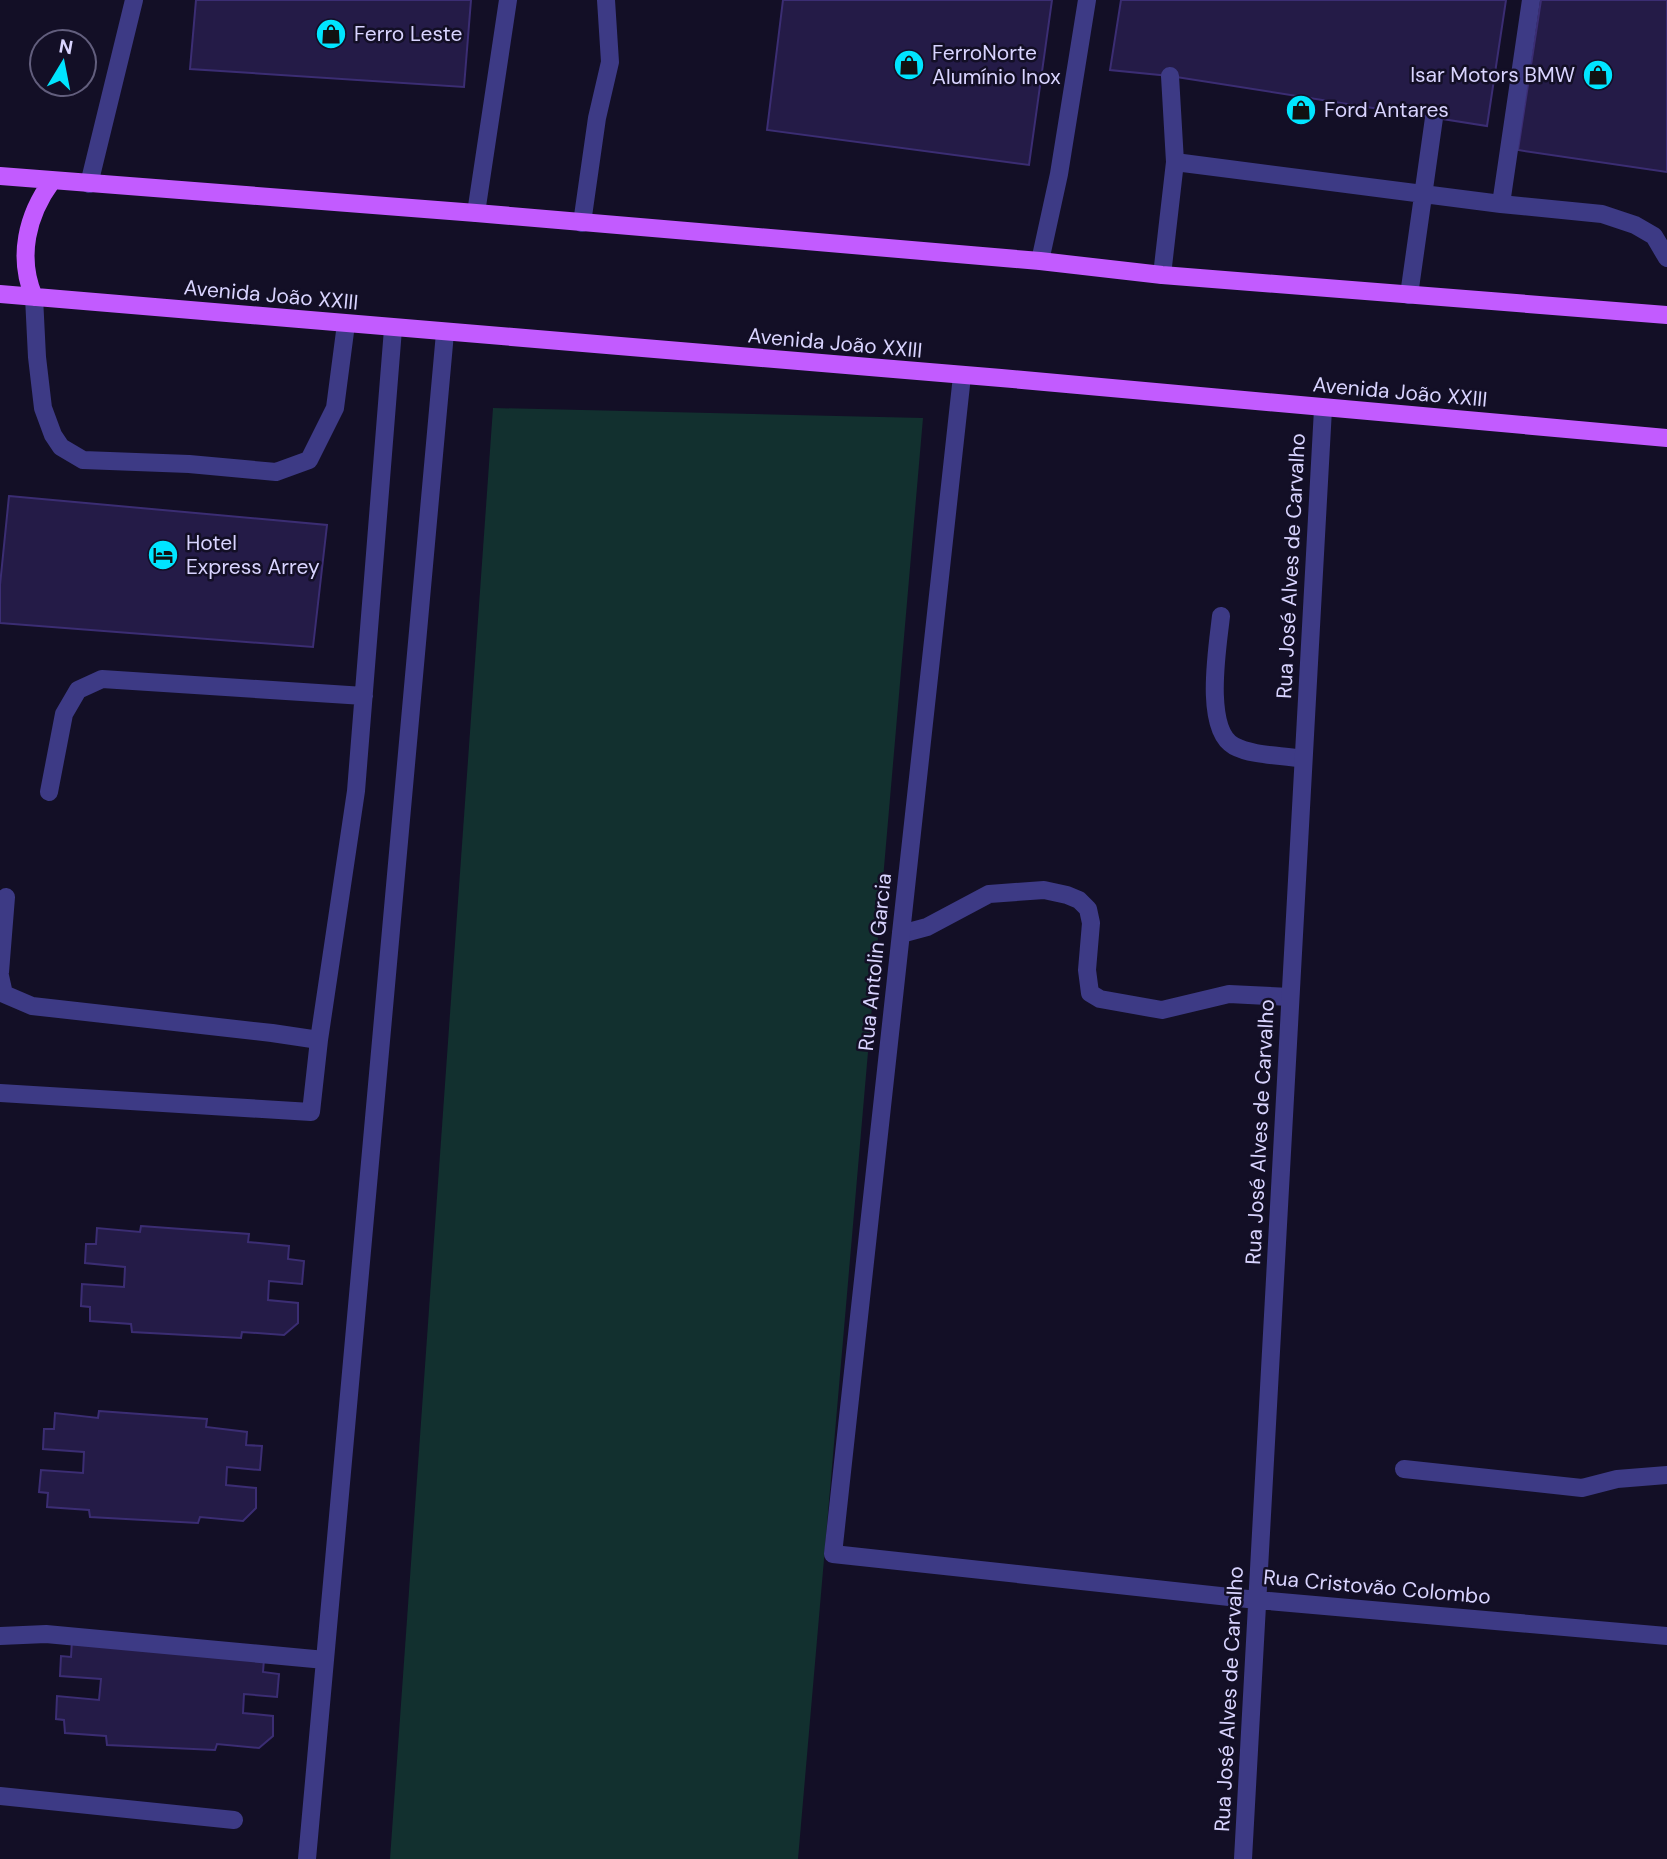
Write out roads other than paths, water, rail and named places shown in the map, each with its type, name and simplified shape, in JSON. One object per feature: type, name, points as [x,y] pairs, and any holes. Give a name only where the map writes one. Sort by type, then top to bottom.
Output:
[{"type":"main road","points":[[0,176],[476,213],[1040,261],[1162,275],[1667,315]]},
{"type":"main road","points":[[34,297],[28,283],[25,262],[27,234],[33,211],[52,181]]},
{"type":"main road","name":"Avenida João XXIII","points":[[0,294],[1667,438]]},
{"type":"street","points":[[89,184],[134,0]]},
{"type":"street","points":[[476,213],[508,0]]},
{"type":"street","points":[[582,223],[597,118],[610,62],[606,0]]},
{"type":"street","points":[[1040,261],[1059,174],[1087,0]]},
{"type":"street","points":[[1501,204],[1531,0]]},
{"type":"street","points":[[1162,275],[1175,162],[1170,76]]},
{"type":"street","points":[[1409,295],[1434,118]]},
{"type":"street","points":[[1175,162],[1501,204],[1602,214],[1634,225],[1654,236],[1667,258]]},
{"type":"street","points":[[34,297],[43,408],[53,435],[61,447],[83,460],[189,464],[276,472],[309,460],[335,408],[346,324]]},
{"type":"street","points":[[0,1093],[311,1112],[356,791],[393,328]]},
{"type":"street","points":[[307,1859],[445,333]]},
{"type":"street","name":"Rua Antolin Garcia","points":[[832,1553],[962,376]]},
{"type":"street","name":"Rua José Alves de Carvalho","points":[[1243,1859],[1323,408]]},
{"type":"street","points":[[1220,615],[1214,694],[1221,732],[1232,745],[1248,751],[1303,759]]},
{"type":"street","points":[[50,792],[64,714],[78,690],[102,679],[365,696]]},
{"type":"street","points":[[901,934],[927,927],[989,894],[1044,890],[1079,900],[1088,909],[1091,923],[1087,970],[1090,993],[1100,999],[1162,1010],[1228,994],[1290,997]]},
{"type":"street","points":[[6,897],[0,974],[4,994],[33,1006],[319,1040]]},
{"type":"street","points":[[1404,1469],[1582,1488],[1617,1479],[1667,1475]]},
{"type":"street","name":"Rua Cristovão Colombo","points":[[832,1553],[1257,1600],[1667,1636]]},
{"type":"street","points":[[0,1636],[46,1634],[325,1660]]},
{"type":"street","points":[[0,1796],[234,1820]]},
{"type":"place","name":"Ferro Leste","points":[[331,34]]},
{"type":"place","name":"FerroNorte Alumínio Inox","points":[[909,65]]},
{"type":"place","name":"Isar Motors BMW","points":[[1598,75]]},
{"type":"place","name":"Ford Antares","points":[[1301,110]]},
{"type":"place","name":"Hotel Express Arrey","points":[[163,555]]}]
